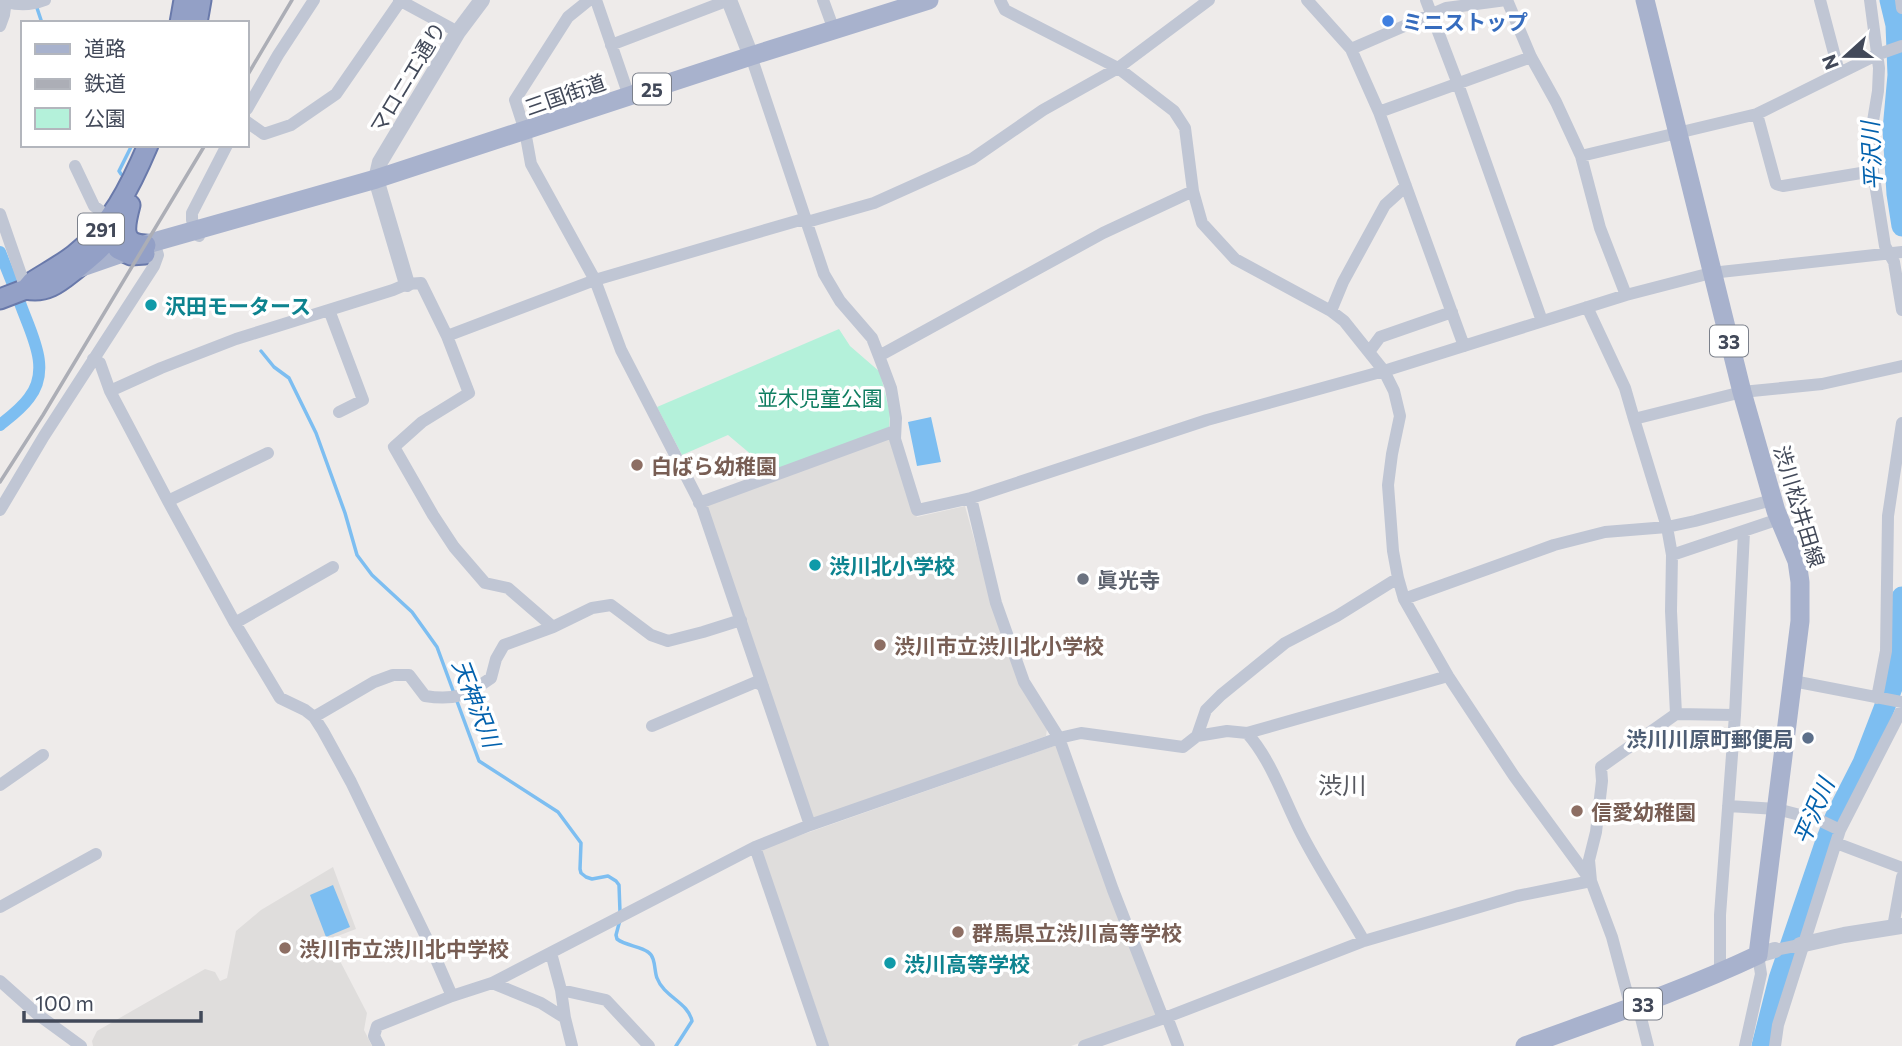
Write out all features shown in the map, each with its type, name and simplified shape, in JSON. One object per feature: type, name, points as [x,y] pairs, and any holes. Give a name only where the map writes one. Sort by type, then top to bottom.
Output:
[{"type":"highway","points":[[180,21],[184,0]]},
{"type":"highway","points":[[197,21],[201,0]]},
{"type":"highway","name":"291","points":[[26,289],[43,290],[59,284],[96,254],[147,147]]},
{"type":"highway","name":"291","points":[[26,289],[32,282],[76,254],[96,235],[111,227],[130,205],[160,147]]},
{"type":"highway","points":[[130,205],[125,227],[127,236],[136,244],[150,248]]},
{"type":"highway","points":[[111,227],[118,249],[124,253]]},
{"type":"highway","name":"三国街道","points":[[0,299],[26,289]]},
{"type":"main road","name":"三国街道","points":[[59,284],[150,248],[303,208],[376,179],[929,0]]},
{"type":"main road","name":"渋川松井田線","points":[[1645,0],[1742,392],[1772,500],[1797,561],[1800,582],[1800,621],[1777,809],[1767,953]]},
{"type":"main road","name":"三国街道","points":[[26,289],[124,253],[150,248]]},
{"type":"main road","name":"33","points":[[1525,1046],[1634,1007],[1767,953]]},
{"type":"street","points":[[248,107],[314,0]]},
{"type":"street","points":[[248,123],[264,134],[291,125],[336,94],[401,0],[458,33]]},
{"type":"street","name":"マロニエ通り","points":[[376,179],[380,162],[458,33],[482,0]]},
{"type":"street","points":[[589,0],[568,18],[515,100],[525,131],[531,164],[595,280],[621,350],[699,503],[810,825]]},
{"type":"street","points":[[596,0],[629,96]]},
{"type":"street","points":[[611,45],[729,0],[751,56],[824,274],[840,301],[872,338],[891,388],[896,418],[895,439],[917,510],[971,498],[1207,420],[1384,371],[1626,295],[1711,273],[1896,253]]},
{"type":"street","points":[[823,0],[834,30]]},
{"type":"street","points":[[1000,0],[1004,10],[1118,68],[1174,111],[1185,128],[1194,191],[1202,223],[1235,259],[1331,311],[1344,321],[1384,371],[1394,391],[1400,416],[1388,485],[1393,551],[1404,599],[1448,676],[1514,776],[1591,881]]},
{"type":"street","points":[[447,336],[595,280],[800,220],[807,222],[874,203],[972,159],[1043,110],[1118,68],[1209,0]]},
{"type":"street","points":[[1307,0],[1351,49],[1379,112],[1464,346]]},
{"type":"street","points":[[1426,0],[1542,321]]},
{"type":"street","points":[[1351,49],[1446,8],[1507,0],[1531,57],[1581,156],[1601,228],[1626,295]]},
{"type":"street","points":[[1820,0],[1839,72]]},
{"type":"street","points":[[1870,0],[1881,53],[1873,121],[1873,171],[1885,246],[1896,253]]},
{"type":"street","points":[[1901,0],[1902,8]]},
{"type":"street","points":[[0,26],[6,1],[19,5],[40,2]]},
{"type":"street","points":[[1581,156],[1757,114],[1839,72],[1902,46]]},
{"type":"street","points":[[1379,112],[1531,57]]},
{"type":"street","points":[[1757,114],[1776,184],[1783,186],[1873,171]]},
{"type":"street","points":[[198,234],[192,213],[226,147]]},
{"type":"street","points":[[75,166],[94,206],[111,227]]},
{"type":"street","points":[[376,179],[407,284]]},
{"type":"street","points":[[1331,311],[1343,282],[1385,205],[1406,186]]},
{"type":"street","points":[[879,356],[1103,233],[1194,191]]},
{"type":"street","points":[[0,214],[26,289]]},
{"type":"street","points":[[0,510],[44,436],[154,266],[158,259],[150,248]]},
{"type":"street","points":[[1896,253],[1894,262],[1902,310]]},
{"type":"street","points":[[110,391],[236,339],[407,284],[421,283],[447,336],[469,393],[422,422],[394,447],[454,547],[485,583],[508,588],[553,627]]},
{"type":"street","points":[[1587,307],[1625,388],[1667,527],[1672,555],[1671,611],[1676,715]]},
{"type":"street","points":[[329,310],[363,400],[339,412]]},
{"type":"street","points":[[1369,352],[1380,337],[1452,312]]},
{"type":"street","points":[[93,359],[100,363],[110,391],[168,501],[280,698],[305,710],[314,717],[323,731],[351,782],[452,996]]},
{"type":"street","points":[[1634,419],[1742,392],[1822,384],[1902,366]]},
{"type":"street","points":[[1879,698],[1886,651],[1888,516],[1902,423]]},
{"type":"street","points":[[699,503],[895,431]]},
{"type":"street","points":[[168,501],[268,453]]},
{"type":"street","points":[[971,498],[996,603],[1024,682],[1059,737],[1118,902],[1161,1013],[1167,1017],[1178,1046]]},
{"type":"street","points":[[1404,599],[1554,545],[1605,532],[1667,527],[1772,500]]},
{"type":"street","points":[[1672,555],[1779,519]]},
{"type":"street","points":[[1720,973],[1720,915],[1735,715],[1744,532]]},
{"type":"street","points":[[235,622],[333,567]]},
{"type":"street","points":[[1197,736],[1206,710],[1285,643],[1337,616],[1398,578]]},
{"type":"street","points":[[314,717],[393,674],[409,675],[425,696],[442,699],[469,693],[491,678],[496,659],[504,645],[553,627],[592,608],[611,605],[651,635],[668,641],[741,620]]},
{"type":"street","points":[[379,1046],[374,1036],[377,1026],[492,983],[755,847],[1059,737],[1080,733],[1183,747],[1197,736],[1227,731],[1247,733],[1448,676]]},
{"type":"street","points":[[1775,1046],[1778,1025],[1837,834],[1901,704],[1793,681]]},
{"type":"street","points":[[652,726],[756,682],[763,686]]},
{"type":"street","points":[[1648,1046],[1591,881],[1589,860],[1596,832],[1602,782],[1601,767],[1676,715],[1735,715]]},
{"type":"street","points":[[1247,733],[1256,743],[1299,829],[1364,942]]},
{"type":"street","points":[[0,785],[43,755]]},
{"type":"street","points":[[1728,806],[1777,809],[1819,820],[1837,834],[1902,868]]},
{"type":"street","points":[[755,847],[823,1046]]},
{"type":"street","points":[[0,907],[96,854]]},
{"type":"street","points":[[1745,1046],[1767,953],[1897,926],[1902,877]]},
{"type":"street","points":[[1084,1046],[1364,942],[1517,896],[1591,881]]},
{"type":"street","points":[[551,953],[572,1046]]},
{"type":"street","points":[[0,981],[37,1014],[82,1046]]},
{"type":"street","points":[[492,983],[541,1003],[565,1018]]},
{"type":"street","points":[[561,990],[606,1000],[649,1046]]},
{"type":"shaded area","name":"渋川市立渋川北小学校","points":[[890,435],[910,504],[917,517],[965,506],[989,593],[1047,729],[1046,736],[816,819],[812,816],[705,504]]},
{"type":"shaded area","name":"群馬県立渋川高等学校","points":[[1057,745],[1157,1016],[1071,1046],[829,1046],[761,849]]},
{"type":"shaded area","name":"渋川市立渋川北中学校","points":[[333,867],[356,929],[335,937],[340,961],[367,1013],[364,1030],[372,1046],[93,1046],[92,1041],[97,1031],[205,969],[215,972],[220,981],[227,978],[236,931],[261,910]]},
{"type":"green space","name":"並木児童公園","points":[[839,329],[850,346],[880,372],[890,414],[889,429],[771,471],[728,435],[682,455],[657,407]]},
{"type":"water","points":[[931,417],[941,462],[917,466],[908,422]]},
{"type":"water","points":[[333,885],[350,927],[326,937],[310,895]]},
{"type":"waterway","name":"平沢川","points":[[1890,0],[1896,25],[1898,75],[1893,130],[1902,226]]},
{"type":"waterway","name":"天神沢川","points":[[36,5],[41,21]]},
{"type":"waterway","name":"天神沢川","points":[[121,174],[119,171],[131,147]]},
{"type":"waterway","points":[[0,252],[14,287]]},
{"type":"waterway","points":[[0,425],[29,398],[39,375],[34,339],[20,303]]},
{"type":"waterway","name":"天神沢川","points":[[261,351],[274,367],[289,378],[316,433],[357,555],[372,575],[412,612],[437,647],[479,761],[558,812],[581,843],[581,873],[592,879],[608,876],[619,885],[620,912]]},
{"type":"waterway","name":"平沢川","points":[[1762,1046],[1779,979],[1826,841],[1863,763],[1895,680],[1902,597]]},
{"type":"waterway","name":"天神沢川","points":[[620,920],[617,939],[651,954],[660,985],[690,1014],[692,1021],[676,1046]]},
{"type":"railway","points":[[248,74],[292,0]]},
{"type":"railway","points":[[0,482],[204,147]]},
{"type":"place","name":"ミニストップ","points":[[1388,21]]},
{"type":"place","name":"沢田モータース","points":[[151,305]]},
{"type":"place","name":"白ばら幼稚園","points":[[637,465]]},
{"type":"place","name":"渋川北小学校","points":[[815,565]]},
{"type":"place","name":"眞光寺","points":[[1083,579]]},
{"type":"place","name":"渋川市立渋川北小学校","points":[[880,645]]},
{"type":"place","name":"渋川川原町郵便局","points":[[1808,738]]},
{"type":"place","name":"信愛幼稚園","points":[[1577,811]]},
{"type":"place","name":"群馬県立渋川高等学校","points":[[958,932]]},
{"type":"place","name":"渋川市立渋川北中学校","points":[[285,948]]},
{"type":"place","name":"渋川高等学校","points":[[890,963]]},
{"type":"district","name":"渋川","points":[[1342,784]]}]
